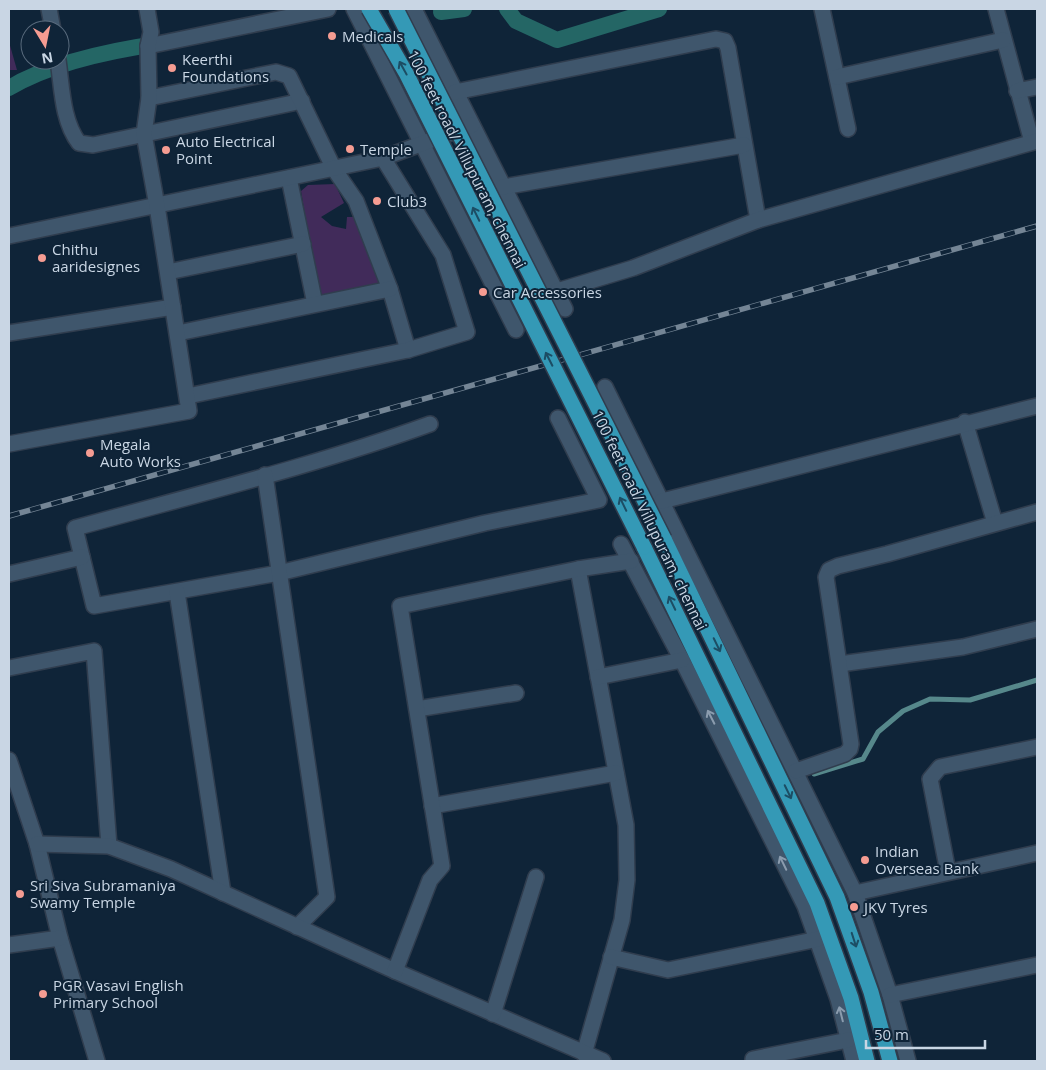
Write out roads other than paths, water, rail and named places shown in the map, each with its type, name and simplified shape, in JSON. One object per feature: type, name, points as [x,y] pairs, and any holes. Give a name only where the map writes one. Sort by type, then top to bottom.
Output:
[{"type":"highway","name":"100 feet road/ Villupuram, chennai","points":[[369,9],[406,73],[644,547],[817,903],[850,998],[867,1061]]},
{"type":"highway","name":"100 feet road/ Villupuram, chennai","points":[[396,9],[664,539],[838,897],[871,992],[890,1061]]},
{"type":"street","points":[[9,444],[189,412],[174,308],[144,134],[149,98],[148,46],[152,32],[146,9]]},
{"type":"street","points":[[148,46],[328,9]]},
{"type":"street","points":[[354,9],[516,330]]},
{"type":"street","points":[[414,9],[503,188],[566,309]]},
{"type":"street","points":[[822,9],[848,128]]},
{"type":"street","points":[[556,291],[633,268],[758,220],[1034,141],[1017,91],[996,9]]},
{"type":"street","points":[[455,92],[716,40],[725,41],[728,48],[758,220]]},
{"type":"street","points":[[837,77],[1003,40]]},
{"type":"street","points":[[59,70],[64,101],[72,134],[79,143],[93,145],[302,100]]},
{"type":"street","points":[[149,98],[276,72],[289,76],[334,168],[356,201],[390,289],[408,350]]},
{"type":"street","points":[[1017,91],[1037,87]]},
{"type":"street","points":[[9,236],[383,158],[423,145],[472,124]]},
{"type":"street","points":[[503,188],[744,146]]},
{"type":"street","points":[[188,396],[408,350],[467,332],[443,255],[383,158]]},
{"type":"street","points":[[289,178],[315,304]]},
{"type":"street","points":[[168,272],[303,244]]},
{"type":"street","points":[[178,333],[390,289]]},
{"type":"street","points":[[9,333],[174,308]]},
{"type":"street","points":[[605,386],[855,893],[890,995],[908,1061]]},
{"type":"street","points":[[662,501],[965,422],[1037,406]]},
{"type":"street","points":[[430,424],[363,448],[76,528],[94,606],[279,573],[485,523],[599,500],[558,418]]},
{"type":"street","points":[[965,422],[995,523]]},
{"type":"street","points":[[265,475],[327,897],[297,927]]},
{"type":"street","points":[[796,771],[844,754],[850,749],[851,744],[826,577],[829,570],[1037,512]]},
{"type":"street","points":[[621,544],[682,660],[805,906],[838,998],[854,1061]]},
{"type":"street","points":[[9,574],[82,557]]},
{"type":"street","points":[[394,971],[430,880],[442,866],[400,606],[578,569],[631,560]]},
{"type":"street","points":[[578,569],[626,825],[627,880],[622,920],[584,1054]]},
{"type":"street","points":[[177,592],[223,893]]},
{"type":"street","points":[[840,664],[963,647],[1037,628]]},
{"type":"street","points":[[9,668],[94,651],[109,846]]},
{"type":"street","points":[[598,677],[682,660]]},
{"type":"street","points":[[417,708],[516,694]]},
{"type":"street","points":[[948,872],[930,778],[934,771],[940,767],[1037,747]]},
{"type":"street","points":[[9,760],[37,844],[60,938],[97,1061]]},
{"type":"street","points":[[432,806],[616,773]]},
{"type":"street","points":[[37,844],[109,846],[171,869],[394,971],[603,1061]]},
{"type":"street","points":[[855,893],[1037,853]]},
{"type":"street","points":[[493,1014],[536,877]]},
{"type":"street","points":[[9,945],[60,938]]},
{"type":"street","points":[[611,957],[668,970],[818,938]]},
{"type":"street","points":[[890,995],[1037,965]]},
{"type":"street","points":[[753,1059],[848,1040]]},
{"type":"waterway","points":[[441,12],[464,9]]},
{"type":"waterway","points":[[507,9],[516,21],[557,40],[659,9]]},
{"type":"waterway","points":[[9,88],[44,71],[83,58],[163,43]]},
{"type":"waterway","points":[[814,774],[863,759],[878,732],[903,711],[930,699],[970,700],[1037,680]]},
{"type":"railway","points":[[9,516],[1037,226]]},
{"type":"place","name":"Medicals","points":[[332,36]]},
{"type":"place","name":"Keerthi Foundations","points":[[172,68]]},
{"type":"place","name":"Temple","points":[[350,149]]},
{"type":"place","name":"Auto Electrical Point","points":[[166,150]]},
{"type":"place","name":"Club3","points":[[377,201]]},
{"type":"place","name":"Chithu aaridesignes","points":[[42,258]]},
{"type":"place","name":"Car Accessories","points":[[483,292]]},
{"type":"place","name":"Megala Auto Works","points":[[90,453]]},
{"type":"place","name":"Indian Overseas Bank","points":[[865,860]]},
{"type":"place","name":"Sri Siva Subramaniya Swamy Temple","points":[[20,894]]},
{"type":"place","name":"JKV Tyres","points":[[854,907]]},
{"type":"place","name":"PGR Vasavi English Primary School","points":[[43,994]]}]
